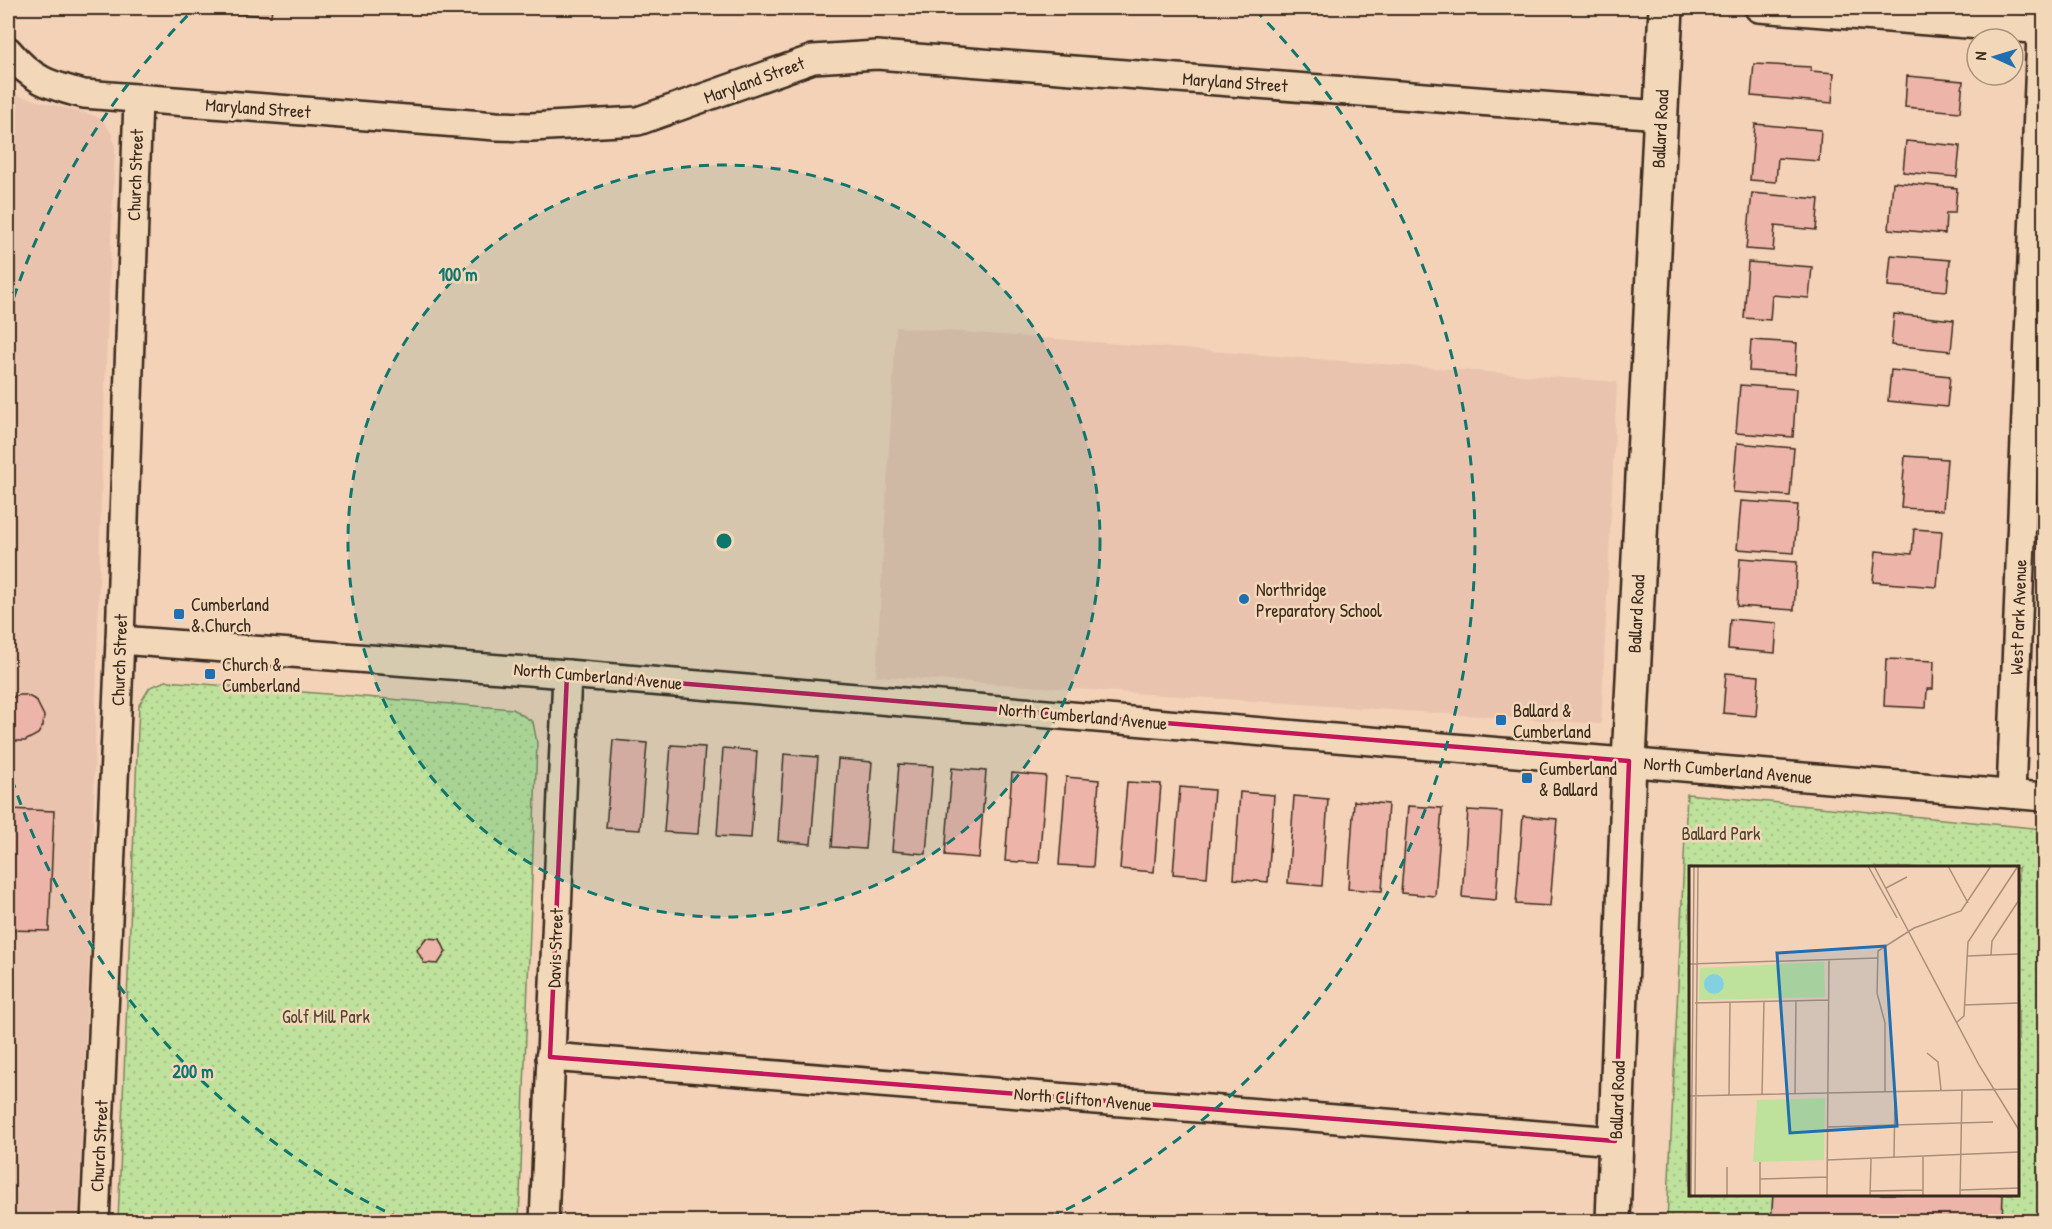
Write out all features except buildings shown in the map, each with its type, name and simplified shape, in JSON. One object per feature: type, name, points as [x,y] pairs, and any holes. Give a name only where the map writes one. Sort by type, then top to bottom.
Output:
[{"type":"street","name":"Ballard Road","points":[[1612,1221],[1629,761],[1666,8]]},
{"type":"street","points":[[1758,8],[2042,22]]},
{"type":"street","name":"West Park Avenue","points":[[2011,794],[2042,22]]},
{"type":"street","name":"Maryland Street","points":[[8,51],[22,69],[51,86],[84,94],[495,126],[531,127],[638,121],[813,58],[877,55],[1660,115]]},
{"type":"street","name":"Church Street","points":[[95,1221],[120,640],[138,99]]},
{"type":"street","name":"North Cumberland Avenue","points":[[120,640],[567,674],[2044,797]]},
{"type":"street","name":"Davis Street","points":[[544,1221],[567,674]]},
{"type":"street","name":"North Clifton Avenue","points":[[550,1057],[1615,1141]]},
{"type":"highlighted area","points":[[567,674],[1629,761],[1615,1141],[550,1057]]},
{"type":"shaded area","points":[[8,85],[16,95],[102,119],[112,134],[115,147],[102,460],[91,905],[78,1221],[8,1221]]},
{"type":"shaded area","name":"Northridge Preparatory School","points":[[896,327],[1617,382],[1601,724],[876,676]]},
{"type":"green space","name":"Golf Mill Park","points":[[166,681],[513,709],[533,722],[537,743],[519,1221],[118,1222],[139,705],[150,687]]},
{"type":"green space","name":"Ballard Park","points":[[1687,794],[2044,829],[2044,1221],[1667,1222]]},
{"type":"place","name":"Northridge Preparatory School","points":[[1244,599]]},
{"type":"place","name":"Cumberland & Church","points":[[179,614]]},
{"type":"place","name":"Church & Cumberland","points":[[210,674]]},
{"type":"place","name":"Ballard & Cumberland","points":[[1501,720]]},
{"type":"place","name":"Cumberland & Ballard","points":[[1527,778]]}]
